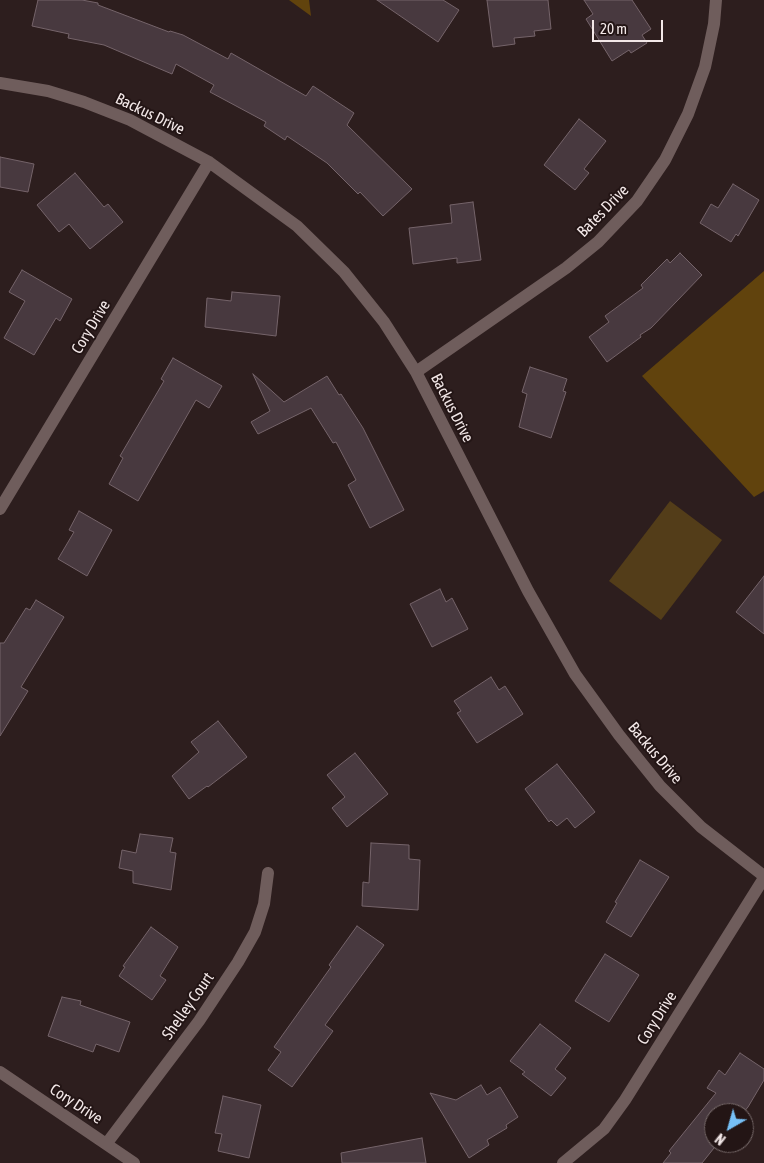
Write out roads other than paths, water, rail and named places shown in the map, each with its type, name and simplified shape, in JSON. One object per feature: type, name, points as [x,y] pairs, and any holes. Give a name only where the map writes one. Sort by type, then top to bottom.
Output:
[{"type":"street","name":"Bates Drive","points":[[416,372],[566,268],[598,242],[637,201],[665,160],[688,114],[705,67],[714,24],[716,0]]},
{"type":"street","name":"Backus Drive","points":[[0,82],[48,91],[84,102],[130,120],[209,162],[297,226],[344,272],[384,322],[416,372],[528,591],[575,674],[619,735],[660,786],[701,827],[764,877]]},
{"type":"street","name":"Cory Drive","points":[[0,509],[209,162]]},
{"type":"street","name":"Shelley Court","points":[[107,1143],[199,1021],[238,962],[255,932],[264,904],[268,873]]},
{"type":"street","name":"Cory Drive","points":[[563,1163],[604,1129],[625,1100],[764,877]]},
{"type":"street","name":"Cory Drive","points":[[0,1072],[134,1163]]}]
